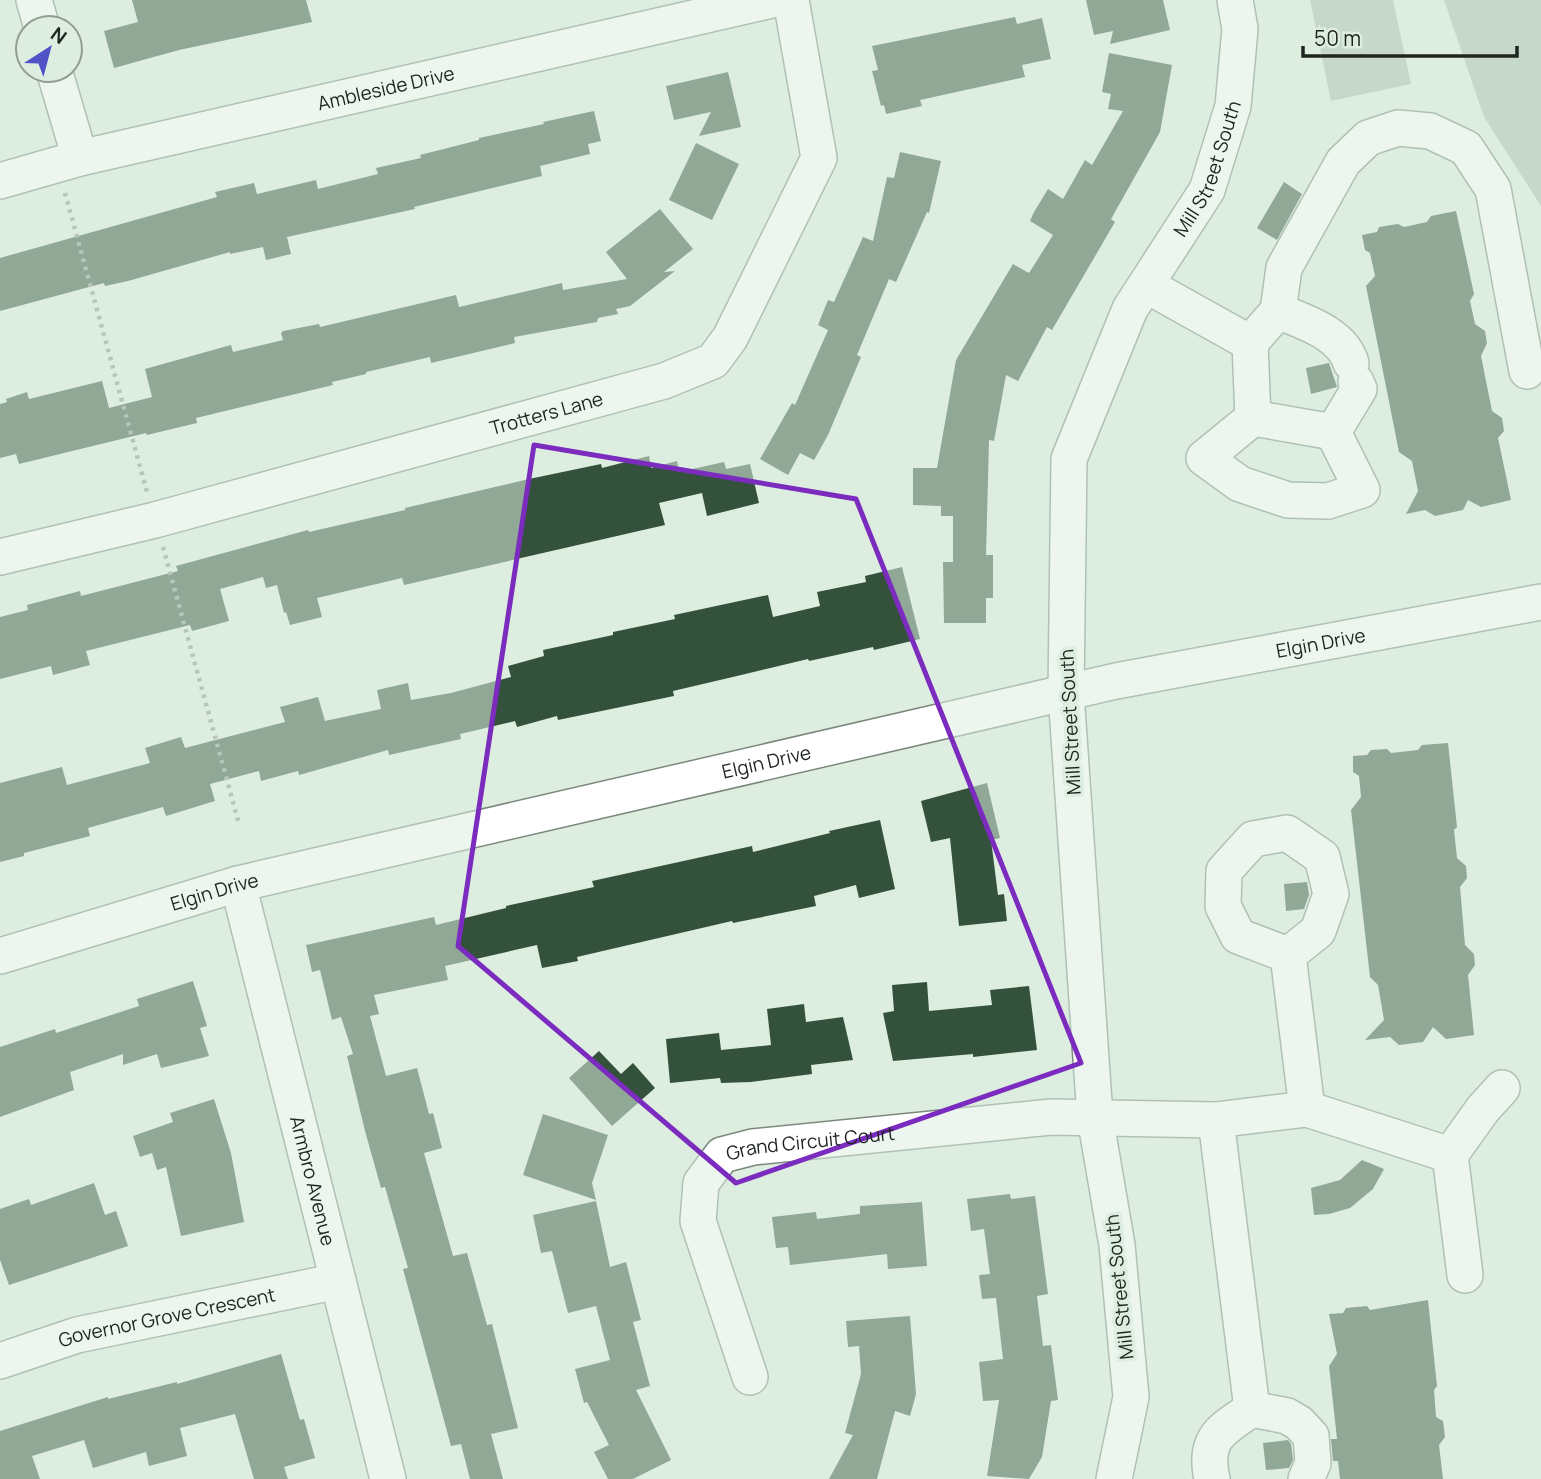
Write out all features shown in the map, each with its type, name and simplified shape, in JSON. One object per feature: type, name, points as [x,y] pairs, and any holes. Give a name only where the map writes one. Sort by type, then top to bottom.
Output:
[{"type":"street","name":"Ambleside Drive","points":[[0,181],[80,158],[772,0]]},
{"type":"street","name":"Trotters Lane","points":[[0,557],[155,520],[664,381],[713,361],[730,338],[819,158],[791,0]]},
{"type":"street","name":"Mill Street South","points":[[1114,1479],[1131,1397],[1117,1245],[1095,1117],[1066,693],[1069,458],[1130,309],[1207,190],[1233,106],[1240,29],[1235,0]]},
{"type":"street","points":[[58,84],[80,158]]},
{"type":"street","points":[[1253,418],[1250,343],[1278,311],[1284,268],[1343,162],[1368,138],[1398,128],[1430,131],[1466,148],[1493,189],[1527,371]]},
{"type":"street","points":[[1146,285],[1250,343]]},
{"type":"street","points":[[1278,311],[1320,329],[1347,349],[1359,389],[1333,432]]},
{"type":"street","points":[[1253,418],[1333,432],[1362,490],[1328,501],[1288,500],[1240,484],[1204,458],[1253,418]]},
{"type":"street","name":"Elgin Drive","points":[[0,956],[238,884],[1130,678],[1541,602]]},
{"type":"street","name":"Armbro Avenue","points":[[238,884],[388,1479]]},
{"type":"street","points":[[1288,955],[1307,1109],[1450,1155]]},
{"type":"street","points":[[1465,1275],[1450,1155],[1483,1109],[1502,1088]]},
{"type":"street","name":"Grand Circuit Court","points":[[750,1377],[698,1221],[701,1183],[722,1155],[753,1147],[1051,1117],[1216,1120],[1307,1109]]},
{"type":"street","points":[[1216,1120],[1252,1409]]},
{"type":"street","name":"Governor Grove Crescent","points":[[0,1362],[77,1335],[338,1281]]},
{"type":"street","points":[[1212,1479],[1208,1459],[1219,1432],[1252,1409],[1287,1416],[1299,1423],[1311,1436],[1314,1463],[1306,1479]]},
{"type":"highlighted area","points":[[534,445],[856,499],[1081,1063],[736,1183],[458,946]]},
{"type":"green space","points":[[1310,0],[1393,0],[1411,84],[1331,101]]},
{"type":"green space","points":[[1444,0],[1541,0],[1541,206],[1484,117]]},
{"type":"building","points":[[132,0],[306,0],[312,22],[179,50],[114,68],[104,31],[138,22]]},
{"type":"building","points":[[1086,0],[1163,0],[1170,30],[1110,44],[1113,31],[1094,35]]},
{"type":"building","points":[[1015,17],[1017,24],[1042,18],[1051,59],[1022,65],[1025,77],[920,100],[922,106],[886,114],[884,105],[881,106],[872,71],[878,70],[872,46]]},
{"type":"building","points":[[1109,53],[1172,65],[1160,132],[1111,219],[1115,222],[1052,330],[1047,327],[1018,381],[1006,375],[994,441],[989,440],[986,555],[993,555],[993,598],[986,598],[986,623],[944,623],[943,562],[953,562],[953,516],[941,516],[941,506],[913,505],[913,468],[937,468],[956,360],[1013,264],[1029,273],[1053,235],[1030,221],[1034,212],[1048,189],[1063,199],[1085,160],[1092,165],[1123,111],[1108,109],[1111,94],[1102,92]]},
{"type":"building","points":[[728,72],[741,127],[699,136],[711,112],[674,120],[666,86]]},
{"type":"building","points":[[594,111],[601,141],[588,144],[590,154],[540,166],[542,176],[414,207],[415,209],[287,237],[291,254],[266,260],[263,247],[230,252],[128,281],[105,286],[104,283],[0,311],[0,258],[217,197],[215,192],[254,183],[257,194],[316,180],[318,189],[378,174],[376,168],[421,158],[420,155],[479,138]]},
{"type":"building","points":[[696,143],[739,164],[712,220],[669,200]]},
{"type":"building","points":[[900,152],[941,161],[929,213],[927,212],[896,282],[889,279],[857,355],[861,357],[828,435],[814,460],[800,453],[788,475],[760,459],[792,403],[795,405],[828,330],[818,325],[828,300],[834,302],[863,237],[873,241],[887,177],[894,178]]},
{"type":"building","points":[[1284,182],[1302,194],[1277,240],[1257,228]]},
{"type":"building","points":[[660,209],[693,249],[664,272],[675,271],[630,306],[616,309],[618,314],[598,318],[597,322],[514,337],[515,343],[431,363],[430,357],[366,372],[332,382],[333,385],[196,418],[197,423],[147,435],[146,433],[19,464],[16,454],[0,458],[0,404],[7,402],[6,399],[27,392],[29,399],[102,381],[109,408],[152,397],[145,369],[231,345],[233,352],[283,340],[283,331],[319,324],[320,327],[456,295],[459,307],[562,283],[563,290],[627,279],[606,252]]},
{"type":"building","points":[[1456,211],[1474,294],[1470,301],[1475,324],[1485,331],[1487,343],[1481,356],[1492,411],[1502,418],[1504,431],[1498,438],[1511,500],[1481,507],[1468,500],[1463,510],[1435,516],[1425,510],[1406,514],[1418,491],[1412,461],[1399,452],[1366,286],[1375,276],[1370,253],[1365,250],[1362,235],[1377,232],[1379,227],[1398,224],[1404,227],[1427,222],[1431,216]]},
{"type":"building","points":[[1329,363],[1337,387],[1311,394],[1306,368]]},
{"type":"building","points":[[649,456],[651,468],[677,461],[679,472],[724,462],[726,469],[750,464],[759,503],[707,516],[702,493],[659,503],[665,525],[404,585],[402,578],[317,598],[322,617],[290,625],[277,585],[266,588],[263,577],[220,589],[229,621],[192,631],[190,625],[86,651],[90,665],[53,675],[51,666],[0,679],[0,617],[28,610],[27,605],[80,591],[81,596],[178,571],[176,566],[308,530],[309,532],[405,510],[529,479],[601,464],[602,468]]},
{"type":"building","points":[[902,567],[920,639],[874,650],[873,647],[809,661],[808,659],[673,691],[674,696],[558,720],[557,716],[517,727],[515,721],[460,734],[461,739],[389,755],[388,750],[299,775],[298,771],[261,781],[259,771],[210,784],[215,801],[166,816],[163,807],[88,828],[90,836],[0,862],[0,783],[62,767],[67,785],[150,763],[145,748],[181,737],[185,748],[285,722],[280,707],[318,697],[325,721],[381,709],[377,690],[408,683],[411,700],[451,693],[511,677],[508,666],[544,656],[543,650],[675,619],[674,615],[768,595],[773,617],[820,606],[817,592],[866,582],[865,576]]},
{"type":"building","points":[[1448,743],[1457,827],[1454,830],[1457,858],[1466,866],[1467,878],[1460,887],[1465,945],[1474,954],[1475,965],[1468,975],[1474,1035],[1446,1039],[1433,1027],[1423,1042],[1399,1045],[1390,1037],[1365,1040],[1384,1020],[1378,985],[1370,977],[1351,810],[1361,797],[1359,776],[1353,772],[1353,756],[1367,755],[1371,750],[1387,749],[1391,753],[1418,750],[1422,745]]},
{"type":"building","points":[[987,783],[1000,838],[991,840],[998,895],[1004,894],[1007,921],[959,926],[950,838],[931,842],[921,801]]},
{"type":"building","points":[[880,820],[895,889],[859,898],[856,885],[814,896],[816,906],[733,923],[732,921],[577,957],[578,961],[542,968],[537,945],[445,966],[448,980],[374,995],[379,1014],[370,1016],[386,1076],[417,1068],[429,1114],[433,1113],[442,1148],[424,1153],[453,1256],[467,1253],[487,1325],[492,1324],[518,1428],[491,1434],[503,1479],[470,1479],[461,1444],[451,1446],[403,1269],[408,1268],[385,1187],[381,1188],[365,1131],[347,1056],[353,1054],[341,1017],[332,1020],[320,970],[312,972],[306,945],[434,917],[436,925],[506,906],[594,887],[592,881],[752,846],[753,852]]},
{"type":"building","points":[[1307,882],[1309,895],[1304,909],[1286,911],[1284,884]]},
{"type":"building","points":[[193,981],[207,1026],[200,1028],[209,1056],[161,1068],[157,1054],[123,1065],[123,1054],[70,1072],[74,1090],[0,1117],[0,1047],[55,1029],[56,1033],[139,1006],[137,999]]},
{"type":"building","points":[[927,982],[929,1011],[992,1005],[990,990],[1029,986],[1037,1050],[973,1057],[973,1054],[893,1061],[883,1013],[894,1011],[892,985]]},
{"type":"building","points":[[804,1004],[806,1022],[843,1017],[853,1060],[811,1065],[812,1074],[751,1082],[721,1083],[720,1078],[670,1083],[666,1039],[719,1033],[721,1050],[771,1045],[767,1009]]},
{"type":"building","points":[[599,1051],[621,1074],[633,1063],[655,1088],[612,1126],[569,1078]]},
{"type":"building","points":[[214,1099],[231,1153],[244,1222],[181,1236],[166,1167],[157,1170],[152,1153],[140,1157],[133,1136],[173,1122],[170,1113]]},
{"type":"building","points":[[543,1114],[608,1135],[592,1183],[596,1200],[523,1175]]},
{"type":"building","points":[[1362,1160],[1384,1169],[1373,1189],[1350,1208],[1314,1215],[1311,1188],[1340,1180]]},
{"type":"building","points":[[94,1183],[105,1215],[116,1211],[128,1246],[9,1285],[0,1260],[0,1209],[29,1199],[31,1205]]},
{"type":"building","points":[[1010,1194],[1011,1199],[1035,1196],[1048,1294],[1037,1296],[1043,1346],[1051,1345],[1058,1400],[1051,1401],[1042,1457],[1029,1479],[987,1476],[999,1400],[983,1401],[979,1362],[1003,1359],[996,1298],[982,1299],[979,1275],[990,1274],[984,1229],[971,1231],[967,1199]]},
{"type":"building","points":[[596,1201],[610,1267],[626,1262],[641,1320],[633,1322],[650,1386],[636,1390],[671,1460],[633,1479],[608,1479],[594,1452],[609,1445],[587,1402],[584,1403],[575,1369],[610,1360],[596,1306],[568,1313],[552,1251],[541,1253],[533,1215]]},
{"type":"building","points":[[922,1202],[927,1266],[888,1269],[887,1254],[790,1265],[788,1247],[776,1248],[772,1217],[816,1212],[817,1219],[860,1214],[860,1206]]},
{"type":"building","points":[[1428,1300],[1437,1386],[1434,1390],[1436,1417],[1443,1421],[1445,1437],[1439,1445],[1443,1479],[1340,1479],[1338,1461],[1333,1461],[1331,1439],[1337,1439],[1329,1366],[1337,1354],[1329,1314],[1343,1313],[1346,1308],[1367,1306],[1370,1310]]},
{"type":"building","points":[[910,1316],[916,1394],[910,1416],[895,1411],[877,1479],[829,1479],[853,1435],[845,1433],[861,1374],[859,1346],[848,1347],[846,1321]]},
{"type":"building","points":[[281,1354],[300,1420],[304,1419],[315,1458],[284,1467],[288,1479],[254,1479],[235,1414],[180,1428],[187,1456],[149,1466],[146,1452],[93,1468],[84,1440],[32,1456],[40,1479],[0,1479],[0,1431],[108,1397],[177,1384]]},
{"type":"building","points":[[1288,1440],[1293,1460],[1289,1468],[1266,1470],[1263,1443]]}]
